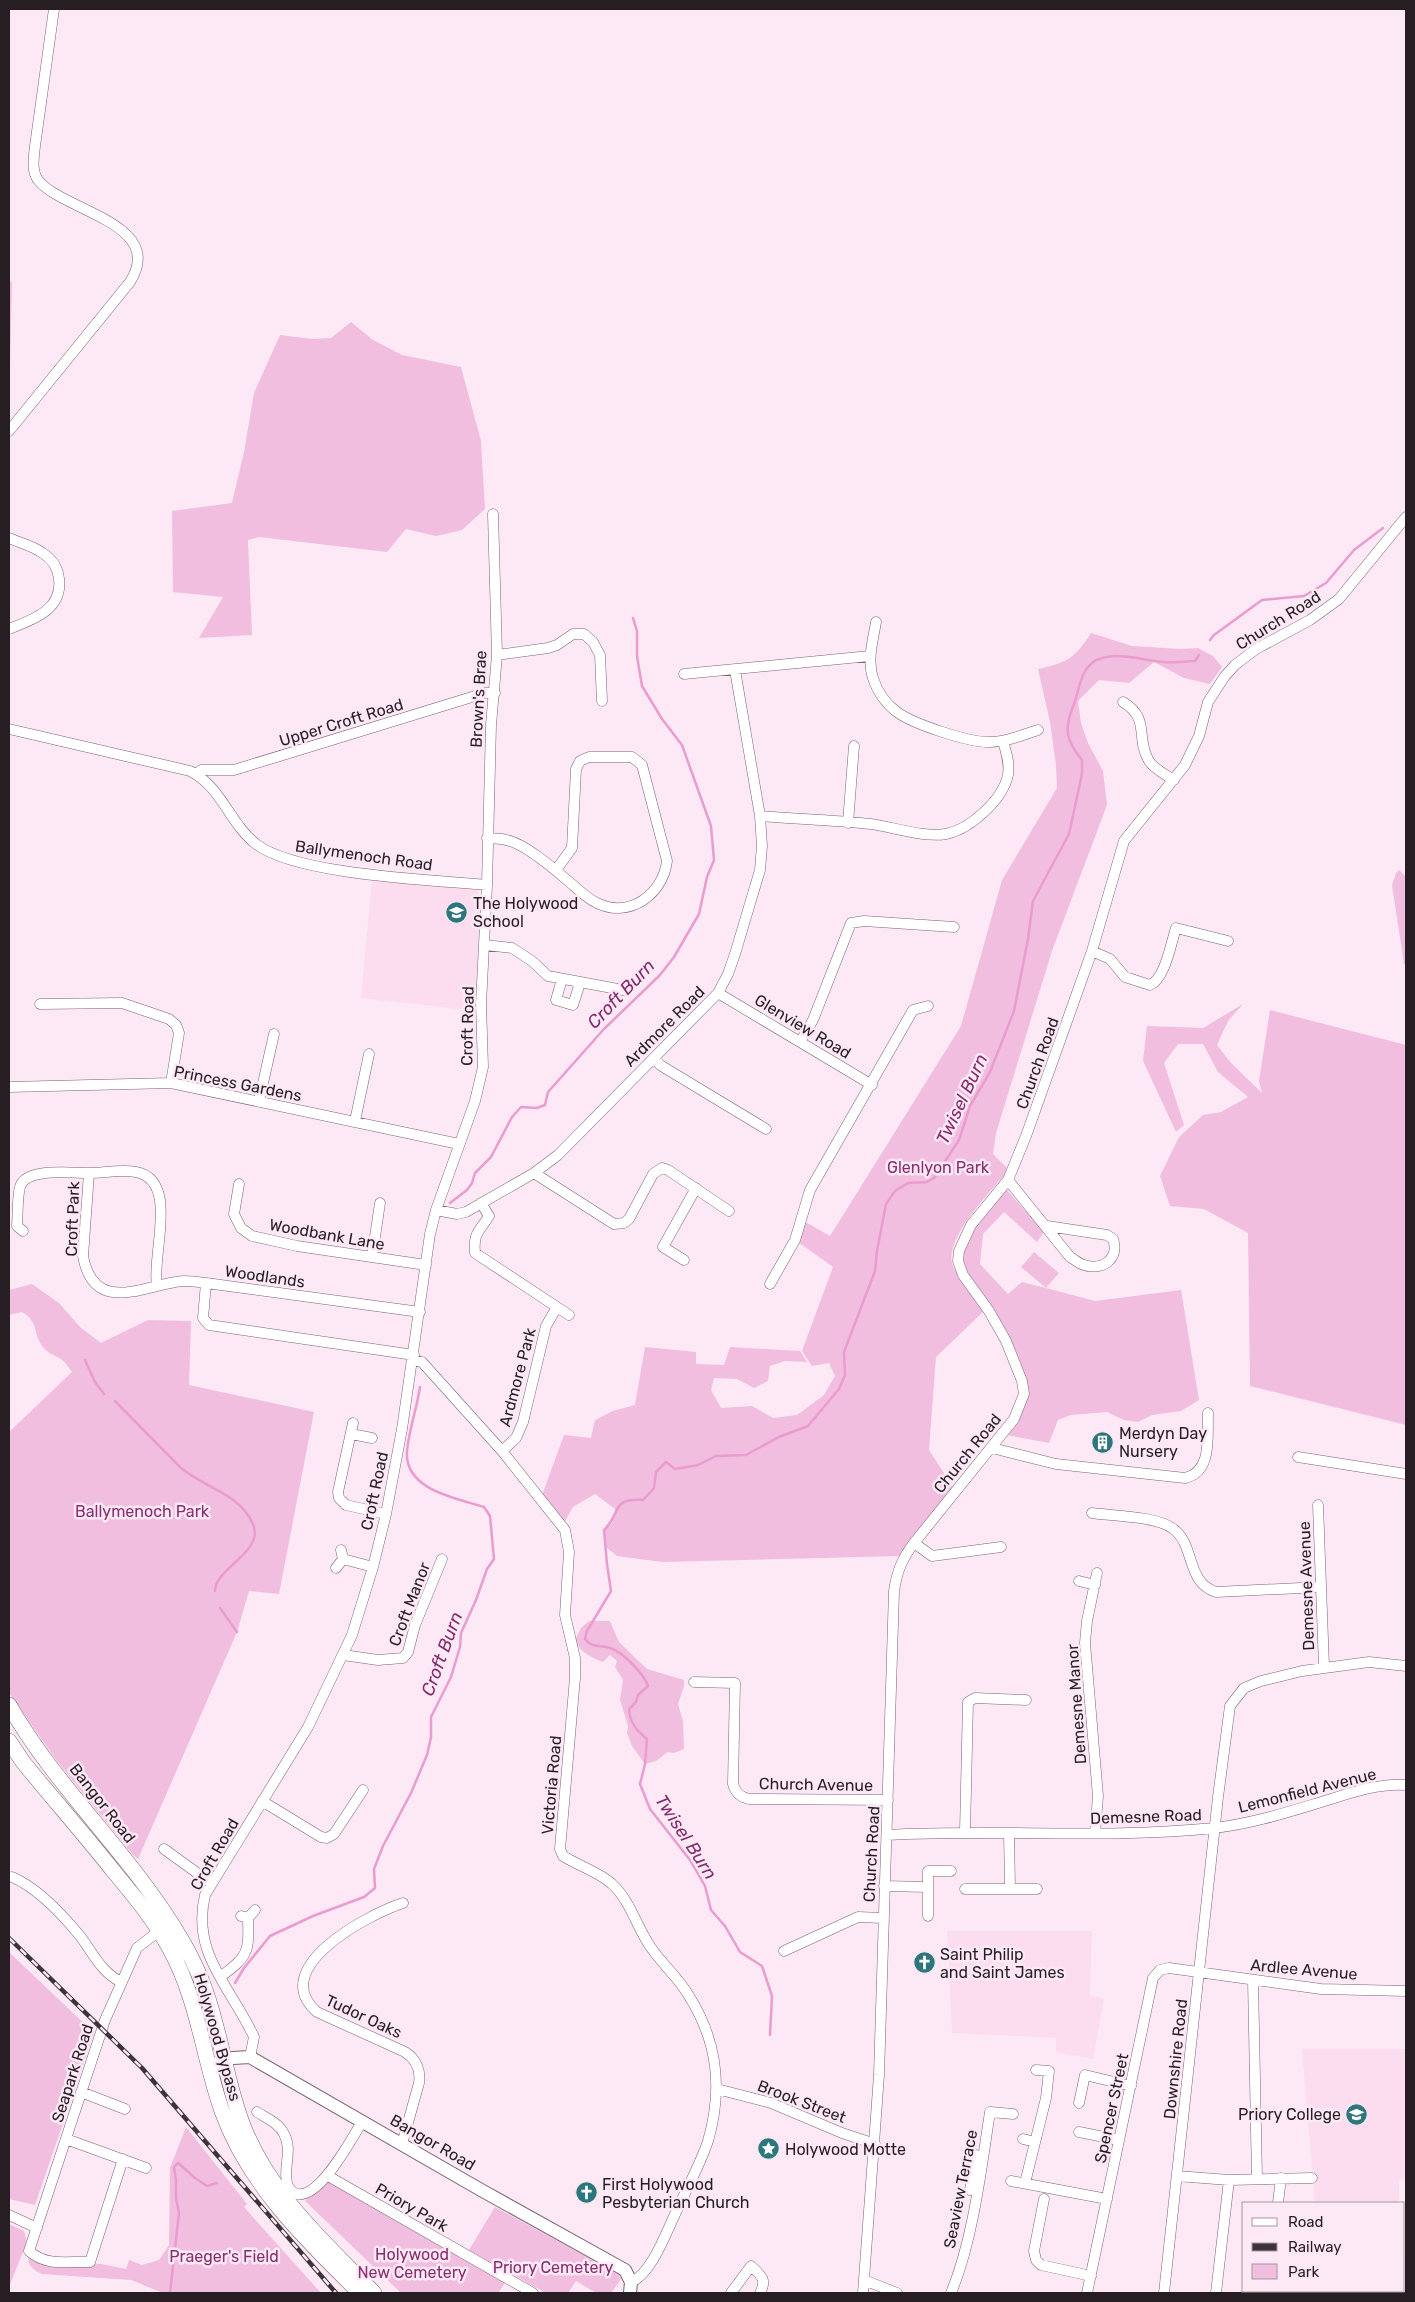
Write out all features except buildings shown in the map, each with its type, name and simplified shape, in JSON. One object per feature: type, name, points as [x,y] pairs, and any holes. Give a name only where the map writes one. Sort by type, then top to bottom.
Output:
[{"type":"highway","name":"Bangor Road","points":[[9,1705],[165,1926]]},
{"type":"highway","name":"Holywood Bypass","points":[[9,1741],[23,1762],[101,1855],[165,1926],[199,1978],[215,2021],[232,2094],[244,2128],[270,2179],[313,2231],[374,2293]]},
{"type":"highway","name":"Holywood Bypass","points":[[165,1926],[185,1981],[222,2110],[248,2166],[292,2223],[360,2293]]},
{"type":"main road","points":[[209,2065],[242,2057],[250,2057]]},
{"type":"main road","name":"Bangor Road","points":[[250,2057],[625,2270],[631,2288]]},
{"type":"street","points":[[9,431],[130,282],[138,265],[135,247],[125,232],[58,194],[38,181],[35,174],[33,166],[35,146],[54,9]]},
{"type":"street","name":"Brown's Brae","points":[[487,885],[491,725],[497,655],[493,514]]},
{"type":"street","name":"Church Road","points":[[863,2293],[875,2144],[881,2022],[894,1591],[900,1564],[956,1489],[992,1448],[1014,1419],[1024,1394],[1022,1381],[1006,1341],[989,1311],[963,1274],[958,1261],[959,1251],[971,1225],[1008,1180],[1050,1074],[1092,951],[1124,841],[1174,780],[1192,752],[1208,702],[1225,676],[1235,665],[1256,649],[1310,620],[1339,599],[1406,518]]},
{"type":"street","points":[[9,538],[46,555],[57,569],[60,583],[57,596],[47,611],[32,620],[9,628]]},
{"type":"street","points":[[876,622],[870,656],[871,671],[876,686],[896,712],[965,739],[981,742],[1003,741],[1038,730]]},
{"type":"street","points":[[497,655],[548,648],[580,632],[593,642],[600,655],[602,701]]},
{"type":"street","points":[[684,674],[870,656]]},
{"type":"street","name":"Ardmore Road","points":[[436,1210],[457,1214],[466,1212],[534,1173],[558,1155],[718,993],[728,974],[760,870],[762,846],[760,816],[735,670]]},
{"type":"street","name":"Upper Croft Road","points":[[196,774],[201,770],[234,770],[476,696],[495,693]]},
{"type":"street","points":[[1123,702],[1138,714],[1146,756],[1150,764],[1174,780]]},
{"type":"street","name":"Ballymenoch Road","points":[[9,729],[184,769],[196,774],[211,787],[248,838],[273,854],[341,870],[487,885]]},
{"type":"street","points":[[760,816],[870,824],[937,835],[959,830],[990,804],[1004,785],[1008,763],[1003,741]]},
{"type":"street","points":[[848,823],[854,746]]},
{"type":"street","points":[[487,838],[516,843],[556,870],[590,899],[611,908],[626,908],[640,903],[657,889],[666,868],[666,861],[643,768],[637,759],[629,756],[589,757],[578,764],[576,769],[572,848],[556,870]]},
{"type":"street","name":"Croft Road","points":[[250,2057],[254,2037],[208,1956],[201,1930],[202,1906],[210,1883],[308,1727],[352,1635],[373,1567],[386,1514],[436,1210],[475,1101],[483,1067],[481,1004],[487,885]]},
{"type":"street","points":[[800,1042],[813,1020],[851,923],[864,921],[954,927]]},
{"type":"street","points":[[1092,951],[1110,959],[1125,977],[1150,985],[1156,981],[1165,965],[1176,928],[1228,941]]},
{"type":"street","points":[[485,945],[512,948],[532,960],[548,976],[623,990]]},
{"type":"street","points":[[562,979],[556,1000],[573,1005],[580,983]]},
{"type":"street","name":"Glenview Road","points":[[718,993],[872,1085]]},
{"type":"street","points":[[40,1004],[122,1003],[169,1019],[176,1025],[179,1033],[171,1084]]},
{"type":"street","points":[[770,1284],[796,1240],[810,1190],[827,1160],[872,1085],[913,1010],[928,1006]]},
{"type":"street","points":[[259,1101],[274,1034]]},
{"type":"street","points":[[355,1121],[369,1054]]},
{"type":"street","points":[[654,1058],[660,1065],[766,1129]]},
{"type":"street","name":"Princess Gardens","points":[[9,1087],[171,1084],[459,1144]]},
{"type":"street","points":[[534,1173],[617,1225],[630,1219],[653,1174],[659,1169],[668,1170],[729,1211]]},
{"type":"street","name":"Croft Park","points":[[157,1286],[156,1269],[161,1202],[156,1186],[148,1177],[137,1172],[89,1173],[83,1248],[85,1263],[90,1275],[104,1289],[121,1294],[184,1281],[206,1283]]},
{"type":"street","points":[[23,1231],[17,1226],[20,1188],[24,1179],[33,1174],[89,1173]]},
{"type":"street","points":[[1008,1180],[1070,1257],[1084,1265],[1102,1266],[1110,1262],[1114,1256],[1115,1244],[1113,1239],[1107,1235],[1046,1226]]},
{"type":"street","name":"Woodbank Lane","points":[[239,1184],[234,1214],[238,1224],[248,1234],[297,1246],[426,1265]]},
{"type":"street","points":[[684,1260],[663,1247],[696,1188]]},
{"type":"street","points":[[372,1257],[380,1203]]},
{"type":"street","points":[[481,1203],[490,1216],[477,1231],[474,1241],[475,1252],[569,1315]]},
{"type":"street","name":"Woodlands","points":[[413,1358],[209,1324],[203,1318],[206,1283],[420,1312]]},
{"type":"street","name":"Ardmore Park","points":[[502,1451],[516,1438],[523,1422],[546,1326],[557,1308]]},
{"type":"street","name":"Victoria Road","points":[[413,1358],[422,1362],[502,1451],[564,1530],[569,1552],[565,1615],[575,1658],[575,1678],[560,1849],[563,1856],[611,1883],[620,1892],[650,1947],[689,1996],[699,2014],[711,2044],[716,2070],[717,2089],[708,2141],[649,2265],[631,2288]]},
{"type":"street","points":[[992,1448],[1056,1464],[1185,1478],[1197,1473],[1204,1463],[1208,1413]]},
{"type":"street","points":[[353,1423],[338,1492],[339,1498],[346,1505],[386,1514]]},
{"type":"street","points":[[350,1434],[372,1438]]},
{"type":"street","points":[[1298,1457],[1406,1474]]},
{"type":"street","name":"Demesne Avenue","points":[[1318,1505],[1324,1667]]},
{"type":"street","points":[[1092,1513],[1146,1520],[1171,1527],[1183,1541],[1198,1580],[1206,1588],[1216,1592],[1321,1587]]},
{"type":"street","points":[[914,1543],[932,1556],[1001,1547]]},
{"type":"street","points":[[336,1568],[342,1554],[373,1567]]},
{"type":"street","name":"Croft Manor","points":[[343,1655],[378,1660],[403,1658],[408,1652],[415,1625],[442,1559]]},
{"type":"street","name":"Demesne Manor","points":[[1096,1573],[1087,1620],[1085,1643],[1098,1796],[1096,1833]]},
{"type":"street","points":[[1079,1581],[1095,1585]]},
{"type":"street","name":"Demesne Road","points":[[887,1835],[965,1832],[1162,1832],[1215,1828],[1229,1712],[1236,1696],[1244,1688],[1261,1680],[1324,1667],[1369,1662],[1406,1666]]},
{"type":"street","name":"Church Avenue","points":[[694,1682],[735,1683],[733,1784],[739,1795],[749,1799],[888,1800]]},
{"type":"street","points":[[965,1832],[968,1702],[975,1698],[1026,1700]]},
{"type":"street","name":"Lemonfield Avenue","points":[[1215,1828],[1245,1822],[1351,1792],[1388,1785],[1406,1785]]},
{"type":"street","points":[[262,1801],[321,1837],[327,1838],[334,1834],[363,1790]]},
{"type":"street","name":"Downshire Road","points":[[1164,2293],[1215,1828]]},
{"type":"street","points":[[1009,1833],[1010,1889]]},
{"type":"street","points":[[164,1849],[210,1883]]},
{"type":"street","points":[[928,1916],[928,1871],[951,1871]]},
{"type":"street","points":[[18,1877],[79,1935],[109,1976],[121,1982]]},
{"type":"street","points":[[884,1886],[928,1886]]},
{"type":"street","points":[[964,1889],[1037,1889]]},
{"type":"street","name":"Tudor Oaks","points":[[402,2144],[419,2083],[416,2063],[405,2052],[317,2012],[308,2002],[303,1984],[308,1966],[336,1940],[369,1917],[404,1903]]},
{"type":"street","points":[[220,1977],[234,1967],[247,1951],[248,1914]]},
{"type":"street","points":[[784,1951],[858,1917],[883,1918]]},
{"type":"street","name":"Seapark Road","points":[[123,2159],[90,2262],[50,2263],[28,2251],[104,2020],[137,1948],[165,1926]]},
{"type":"street","name":"Spencer Street","points":[[1087,2293],[1155,1974],[1166,1968],[1200,1972]]},
{"type":"street","name":"Ardlee Avenue","points":[[1200,1972],[1321,1989],[1406,1991]]},
{"type":"street","points":[[1253,1980],[1257,2179]]},
{"type":"street","points":[[1025,2183],[1046,2098],[1049,2071],[1036,2070]]},
{"type":"street","points":[[1079,2103],[1085,2075],[1131,2086]]},
{"type":"street","name":"Brook Street","points":[[717,2089],[771,2103],[842,2133],[875,2144]]},
{"type":"street","points":[[81,2092],[125,2110]]},
{"type":"street","points":[[257,2112],[268,2124],[282,2130],[287,2140],[286,2180],[290,2190],[296,2194],[305,2193],[328,2176],[362,2122]]},
{"type":"street","name":"Seaview Terrace","points":[[951,2293],[965,2246],[990,2112],[1013,2114]]},
{"type":"street","points":[[944,2293],[954,2264],[966,2216],[982,2122]]},
{"type":"street","points":[[1078,2132],[1119,2140]]},
{"type":"street","points":[[66,2139],[146,2168]]},
{"type":"street","points":[[1023,2139],[1035,2142]]},
{"type":"street","name":"Priory Park","points":[[328,2176],[517,2289],[533,2293]]},
{"type":"street","points":[[1177,2176],[1228,2180],[1312,2178]]},
{"type":"street","points":[[1278,2202],[1280,2178]]},
{"type":"street","points":[[1216,2293],[1228,2180]]},
{"type":"street","points":[[1011,2181],[1107,2199]]},
{"type":"street","points":[[1044,2200],[1034,2251],[1036,2260],[1042,2265],[1091,2276]]},
{"type":"street","points":[[9,2215],[37,2228]]},
{"type":"street","points":[[731,2293],[751,2266],[763,2277],[764,2285],[760,2293]]},
{"type":"street","points":[[864,2280],[898,2293]]},
{"type":"shaded area","points":[[372,880],[472,889],[478,892],[480,896],[476,1011],[361,998]]},
{"type":"shaded area","points":[[947,1931],[1092,1931],[1090,1996],[1104,1998],[1093,2059],[1056,2052],[1056,2038],[952,2033]]},
{"type":"shaded area","name":"Priory College","points":[[1302,2049],[1406,2049],[1406,2179],[1399,2180],[1399,2202],[1315,2202]]},
{"type":"shaded area","points":[[1406,2256],[1406,2293],[1308,2293],[1405,2292]]},
{"type":"green space","points":[[9,281],[12,282],[10,366],[9,366]]},
{"type":"green space","points":[[351,322],[373,340],[402,355],[461,367],[481,441],[485,509],[462,530],[436,536],[406,529],[387,552],[259,537],[248,540],[252,635],[199,638],[223,597],[173,592],[172,511],[232,503],[244,452],[254,393],[280,335],[312,339],[331,338]]},
{"type":"green space","name":"Glenlyon Park","points":[[1091,633],[1132,646],[1181,649],[1198,648],[1213,656],[1222,667],[1210,684],[1184,678],[1154,662],[1129,683],[1099,680],[1078,701],[1081,723],[1088,743],[1103,771],[1107,805],[1052,951],[996,1133],[993,1154],[1009,1170],[971,1215],[955,1242],[952,1255],[953,1266],[984,1311],[936,1357],[929,1450],[953,1487],[900,1556],[662,1562],[617,1556],[606,1547],[604,1530],[612,1523],[615,1509],[595,1494],[573,1507],[564,1523],[541,1498],[564,1435],[591,1438],[595,1420],[613,1411],[635,1405],[645,1347],[696,1352],[696,1364],[724,1365],[730,1347],[800,1351],[807,1362],[785,1361],[770,1366],[768,1381],[754,1388],[737,1379],[714,1378],[711,1390],[721,1408],[752,1406],[773,1418],[797,1415],[824,1395],[835,1376],[829,1363],[812,1366],[802,1351],[833,1267],[795,1240],[802,1220],[830,1236],[961,1026],[1002,880],[1057,788],[1050,722],[1038,669],[1063,662],[1075,654]]},
{"type":"green space","points":[[1399,870],[1406,877],[1406,966],[1404,964],[1392,885]]},
{"type":"green space","points":[[1243,1004],[1228,1021],[1217,1045],[1231,1063],[1262,1093],[1259,1081],[1270,1010],[1406,1045],[1406,1425],[1250,1386],[1248,1233],[1204,1209],[1170,1206],[1160,1176],[1179,1137],[1203,1115],[1221,1112],[1248,1097],[1218,1072],[1203,1044],[1178,1044],[1164,1063],[1184,1125],[1176,1132],[1143,1061],[1147,1026],[1203,1028]]},
{"type":"green space","points":[[1005,1188],[1044,1232],[1037,1242],[1004,1212],[983,1234],[980,1264],[1008,1294],[1022,1282],[1095,1301],[1181,1290],[1199,1400],[1181,1411],[1152,1415],[1138,1422],[1124,1420],[1107,1412],[1071,1415],[1058,1420],[1049,1443],[1007,1435],[1029,1394],[1014,1352],[963,1267],[964,1243],[976,1223]]},
{"type":"green space","points":[[1034,1252],[1059,1273],[1046,1288],[1021,1267]]},
{"type":"green space","name":"Ballymenoch Park","points":[[32,1284],[59,1303],[80,1327],[101,1343],[148,1320],[191,1321],[189,1385],[314,1412],[279,1594],[249,1591],[237,1632],[138,1859],[57,1761],[9,1693],[9,1432],[72,1372],[63,1360],[49,1353],[43,1347],[34,1324],[28,1316],[22,1312],[9,1315],[9,1290]]},
{"type":"green space","points":[[589,1621],[610,1621],[619,1642],[647,1669],[684,1680],[678,1704],[683,1721],[684,1749],[674,1753],[668,1752],[656,1761],[645,1764],[632,1746],[627,1733],[628,1726],[620,1700],[623,1680],[615,1667],[617,1661],[610,1655],[603,1662],[590,1656],[580,1648],[575,1640],[581,1628]]},
{"type":"green space","points":[[9,1952],[94,2033],[35,2205],[9,2199]]},
{"type":"green space","name":"Praeger's Field","points":[[186,2127],[247,2204],[244,2207],[321,2293],[171,2293],[170,2285],[170,2293],[163,2293],[131,2280],[42,2274],[35,2271],[28,2260],[29,2252],[82,2264],[101,2264],[126,2269],[129,2260],[142,2265],[159,2260],[169,2245],[170,2168]]},
{"type":"green space","name":"Holywood New Cemetery","points":[[329,2182],[505,2283],[498,2293],[401,2293],[305,2201]]},
{"type":"green space","name":"Priory Cemetery","points":[[495,2207],[619,2274],[621,2279],[611,2293],[596,2293],[576,2281],[568,2293],[546,2293],[469,2250]]},
{"type":"green space","points":[[9,2224],[24,2231],[27,2242],[9,2287]]},
{"type":"waterway","points":[[1210,640],[1214,635],[1262,600],[1304,596],[1326,583],[1354,550],[1383,528]]},
{"type":"waterway","name":"Croft Burn","points":[[450,1203],[467,1190],[472,1183],[475,1173],[491,1157],[512,1117],[521,1107],[537,1108],[545,1105],[548,1092],[604,1029],[660,975],[674,957],[699,914],[707,877],[714,860],[711,826],[682,745],[662,719],[642,686],[637,656],[637,631],[633,618]]},
{"type":"waterway","name":"Twisel Burn","points":[[770,2035],[772,1996],[762,1966],[740,1952],[725,1926],[711,1910],[705,1886],[690,1860],[650,1809],[640,1784],[645,1764],[647,1739],[634,1726],[629,1709],[636,1702],[638,1695],[648,1686],[646,1681],[621,1654],[610,1648],[593,1645],[585,1639],[587,1631],[611,1591],[604,1530],[621,1504],[626,1501],[643,1500],[654,1488],[656,1472],[666,1462],[675,1469],[698,1465],[716,1456],[746,1455],[779,1437],[808,1426],[839,1389],[845,1375],[844,1352],[875,1271],[886,1204],[895,1191],[908,1183],[927,1182],[934,1178],[959,1140],[970,1106],[990,1072],[1014,1011],[1028,939],[1033,901],[1069,834],[1082,774],[1082,760],[1069,740],[1068,727],[1084,672],[1094,661],[1113,656],[1172,662],[1195,661],[1199,655]]},
{"type":"waterway","points":[[85,1360],[95,1382],[104,1394]]},
{"type":"waterway","name":"Croft Burn","points":[[235,1983],[244,1968],[270,1936],[313,1916],[364,1897],[375,1888],[374,1869],[383,1846],[411,1793],[427,1755],[431,1737],[431,1717],[451,1677],[460,1647],[461,1633],[487,1569],[494,1559],[490,1516],[484,1507],[434,1490],[414,1475],[408,1464],[408,1443],[420,1387]]},
{"type":"waterway","points":[[115,1401],[181,1468],[230,1498],[247,1514],[253,1524],[255,1534],[252,1543],[223,1575],[217,1583],[215,1591]]},
{"type":"waterway","points":[[220,1608],[237,1632]]},
{"type":"waterway","name":"Croft Burn","points":[[170,2293],[179,2213],[174,2167],[178,2163],[207,2186],[217,2183]]},
{"type":"railway","points":[[9,1938],[142,2068],[336,2293]]},
{"type":"place","name":"The Holywood School","points":[[457,912]]},
{"type":"place","name":"Merdyn Day Nursery","points":[[1103,1442]]},
{"type":"place","name":"Saint Philip and Saint James","points":[[924,1963]]},
{"type":"place","name":"Priory College","points":[[1357,2114]]},
{"type":"place","name":"Holywood Motte","points":[[769,2149]]},
{"type":"place","name":"First Holywood Pesbyterian Church","points":[[586,2193]]}]
